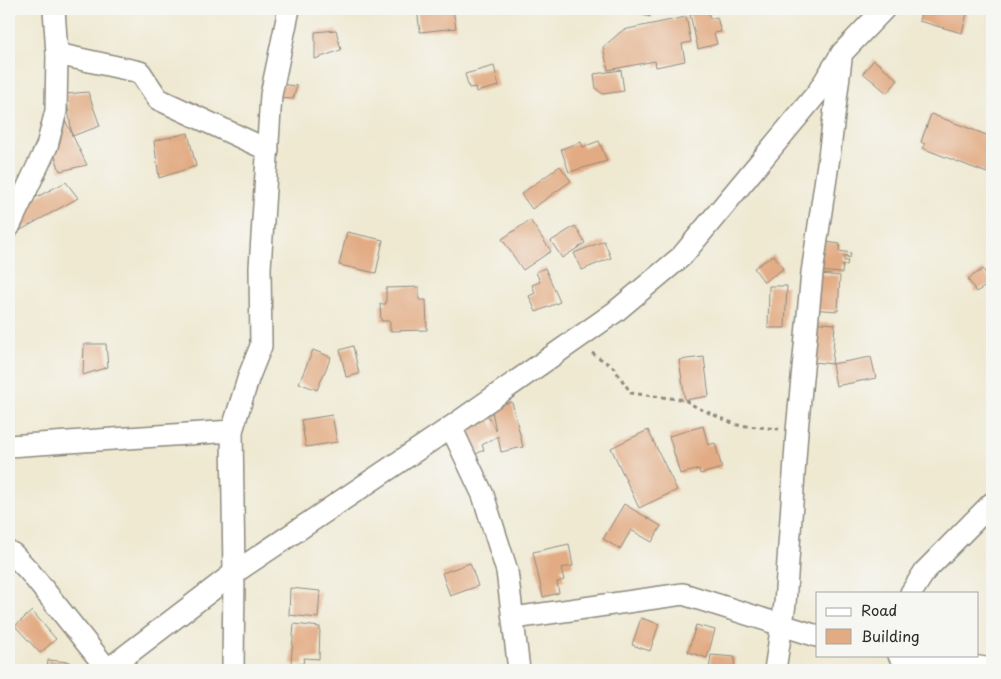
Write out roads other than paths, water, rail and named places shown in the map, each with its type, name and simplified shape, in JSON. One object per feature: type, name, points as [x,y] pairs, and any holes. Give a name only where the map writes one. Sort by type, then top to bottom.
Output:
[{"type":"street","points":[[9,227],[47,146],[56,111],[57,54],[54,9]]},
{"type":"street","points":[[234,670],[232,431],[249,376],[261,346],[260,268],[271,95],[288,9]]},
{"type":"street","points":[[9,552],[29,571],[107,670],[234,573],[451,427],[615,312],[682,256],[818,92],[842,53],[884,9]]},
{"type":"street","points":[[775,670],[785,604],[797,431],[812,274],[842,53]]},
{"type":"street","points":[[57,54],[140,72],[158,98],[268,150]]},
{"type":"street","points":[[451,427],[483,495],[507,571],[519,670]]},
{"type":"street","points":[[9,446],[232,431]]},
{"type":"street","points":[[912,592],[925,571],[992,503]]},
{"type":"street","points":[[514,618],[683,594],[816,636]]},
{"type":"street","points":[[906,656],[992,669]]}]
